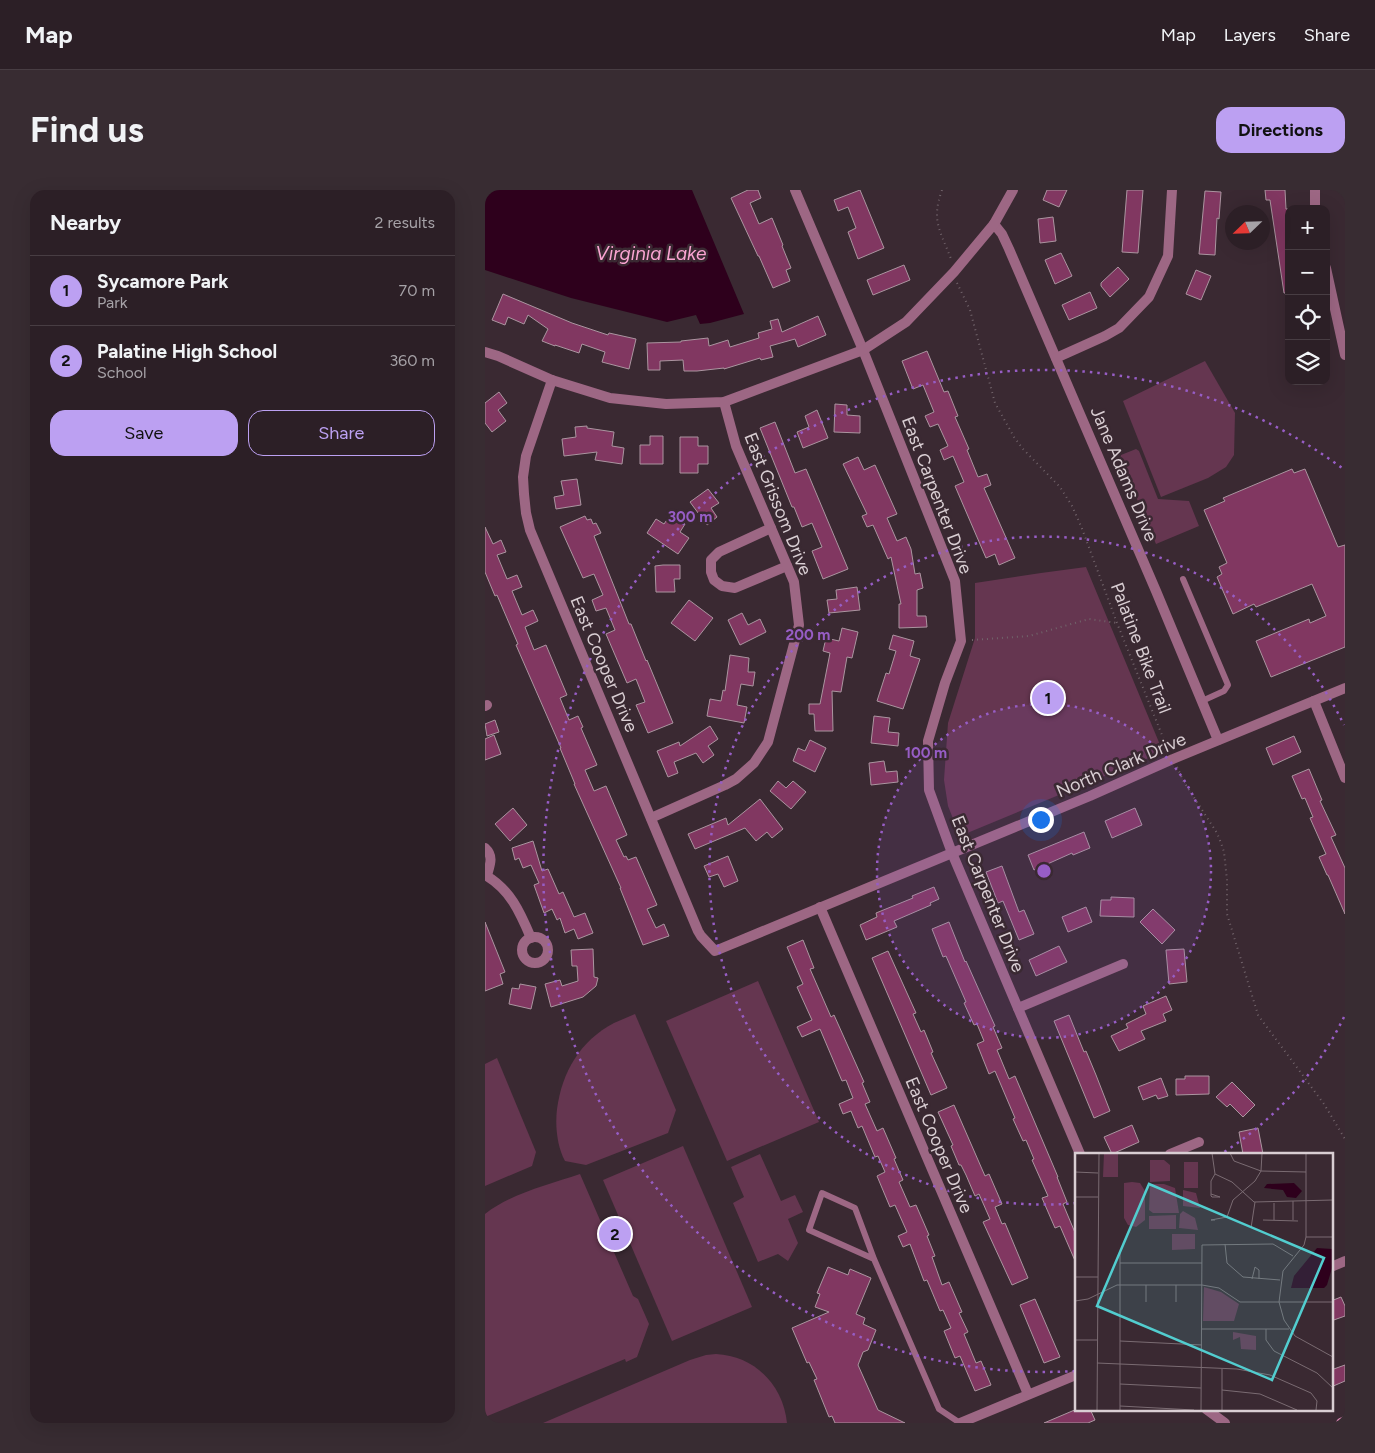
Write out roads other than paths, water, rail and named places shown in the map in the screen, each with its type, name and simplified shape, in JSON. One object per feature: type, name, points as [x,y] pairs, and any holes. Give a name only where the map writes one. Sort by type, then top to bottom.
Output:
[{"type":"street","name":"East Carpenter Drive","points":[[795,190],[863,350],[955,581],[961,641],[945,683],[928,741],[929,790],[952,853],[1080,1153]]},
{"type":"street","points":[[485,352],[552,380],[610,398],[666,404],[724,402],[863,350],[906,322],[954,272],[994,224],[1013,190]]},
{"type":"street","points":[[1056,358],[1119,328],[1149,297],[1169,256],[1173,190]]},
{"type":"street","points":[[1315,190],[1315,205]]},
{"type":"street","name":"Jane Adams Drive","points":[[994,224],[1003,234],[1218,740]]},
{"type":"street","points":[[1330,286],[1345,355]]},
{"type":"street","name":"East Cooper Drive","points":[[552,380],[526,456],[523,477],[526,513],[531,530],[701,936],[715,951]]},
{"type":"street","name":"East Grissom Drive","points":[[651,818],[725,785],[736,779],[753,763],[768,742],[799,625],[794,582],[736,446],[724,402]]},
{"type":"street","points":[[771,528],[719,552],[711,560],[711,572],[714,580],[722,586],[735,588],[787,566]]},
{"type":"street","name":"North Clark Drive","points":[[715,951],[1345,688]]},
{"type":"street","points":[[1314,701],[1345,778]]},
{"type":"street","points":[[485,848],[491,856],[486,875],[508,892],[516,904],[531,938]]},
{"type":"street","name":"East Cooper Drive","points":[[820,908],[1028,1394]]},
{"type":"street","points":[[1018,1008],[1123,964]]},
{"type":"street","points":[[1172,1153],[1199,1142]]},
{"type":"street","points":[[1333,1266],[1345,1261]]},
{"type":"street","points":[[960,1423],[1075,1375]]},
{"type":"street","points":[[1207,1410],[1225,1423]]},
{"type":"street","points":[[1341,1423],[1345,1421]]},
{"type":"lane","points":[[1183,579],[1227,685],[1224,691],[1202,701]]},
{"type":"lane","points":[[874,1259],[809,1230],[822,1193],[855,1208],[874,1259],[939,1409],[960,1423]]},
{"type":"water","name":"Virginia Lake","points":[[485,190],[692,190],[744,314],[710,323],[700,324],[696,315],[667,322],[571,298],[485,270]]},
{"type":"place","name":"Sycamore Park","points":[[1048,698]]},
{"type":"place","name":"Palatine High School","points":[[615,1234]]}]
